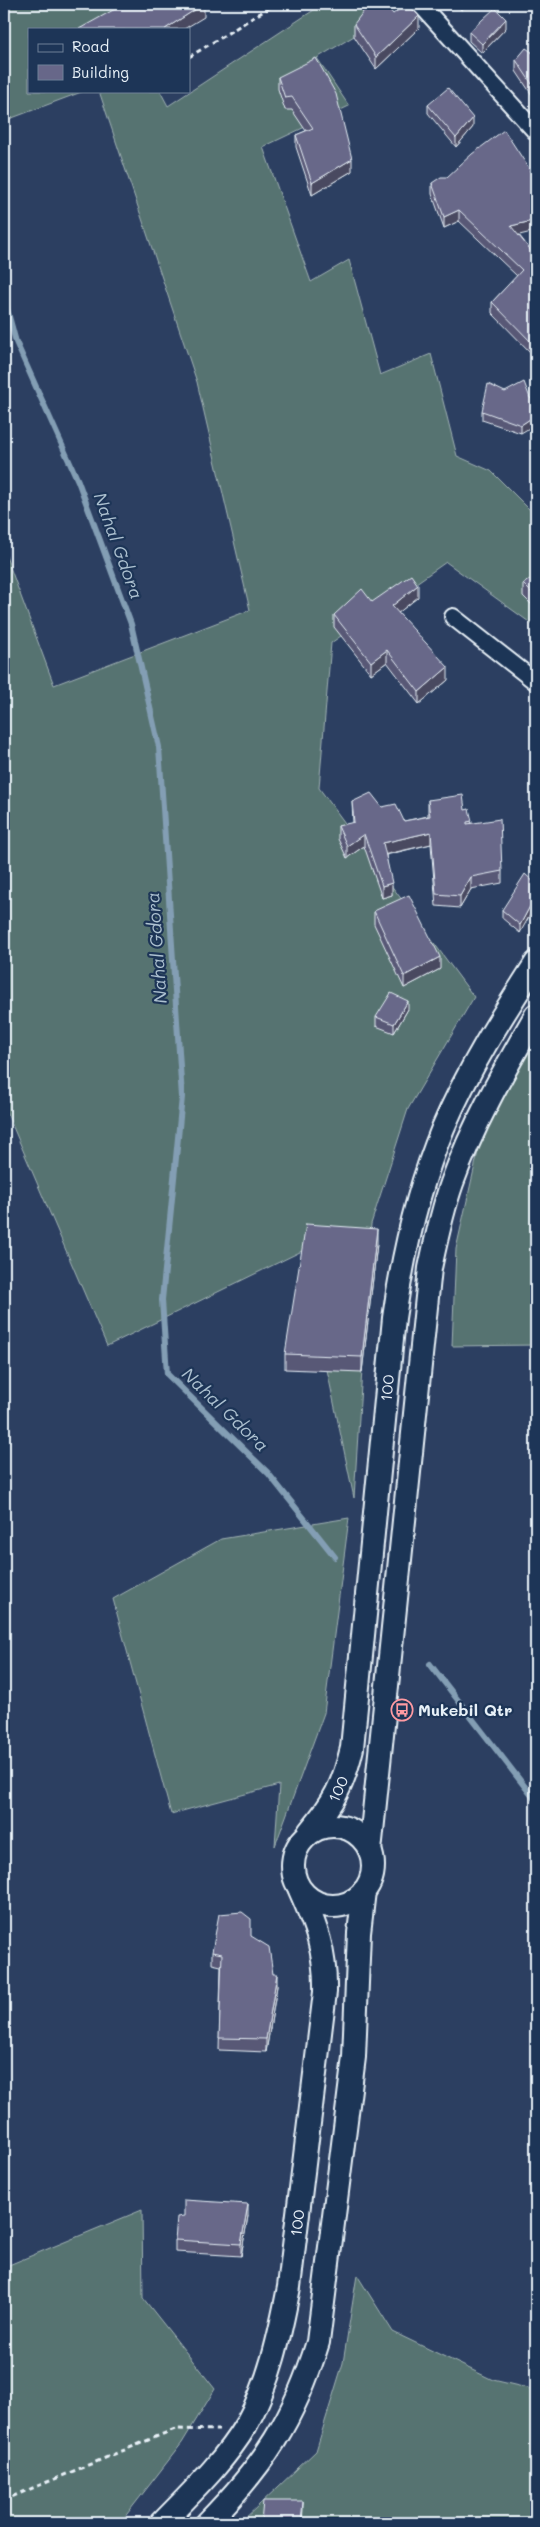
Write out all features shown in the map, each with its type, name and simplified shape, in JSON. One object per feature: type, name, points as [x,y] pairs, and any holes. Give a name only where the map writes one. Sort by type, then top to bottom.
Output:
[{"type":"main road","name":"100","points":[[309,1832],[328,1810],[338,1793],[352,1748],[394,1318],[401,1271],[411,1228],[431,1162],[455,1104],[494,1029],[536,962]]},
{"type":"main road","name":"100","points":[[370,1851],[430,1268],[452,1183],[504,1071],[536,1015]]},
{"type":"main road","points":[[334,1825],[346,1827],[358,1833],[370,1851],[373,1869],[369,1883],[364,1891],[350,1902],[337,1906],[323,1905],[310,1899],[300,1890],[294,1878],[292,1866],[294,1853],[300,1841],[309,1832],[321,1827],[334,1825]]},
{"type":"main road","name":"100","points":[[162,2523],[206,2478],[237,2437],[259,2398],[282,2324],[289,2287],[325,1992],[325,1967],[322,1944],[300,1890]]},
{"type":"main road","points":[[207,2523],[252,2475],[275,2441],[298,2398],[318,2342],[354,2057],[364,1891]]},
{"type":"street","points":[[420,4],[536,132]]},
{"type":"street","points":[[453,617],[536,682]]},
{"type":"path","points":[[190,56],[275,4]]},
{"type":"path","points":[[4,2500],[175,2429],[215,2428],[237,2437]]},
{"type":"green space","points":[[4,4],[111,4],[124,28],[28,28],[28,92],[81,92],[4,121]]},
{"type":"green space","points":[[323,4],[357,4],[371,26],[317,58],[349,106],[263,147],[311,282],[349,260],[380,375],[431,354],[457,456],[491,471],[536,516],[536,627],[446,562],[331,643],[319,788],[474,997],[408,1109],[371,1224],[354,1498],[302,1251],[107,1346],[4,1106],[4,551],[54,685],[250,610],[197,382],[99,92],[161,92],[168,106]]},
{"type":"green space","points":[[536,1015],[536,1345],[452,1346],[456,1249],[482,1134]]},
{"type":"green space","points":[[349,1518],[324,1713],[275,1846],[279,1785],[171,1814],[113,1599],[221,1539]]},
{"type":"green space","points":[[142,2210],[143,2298],[215,2389],[182,2443],[120,2523],[4,2523],[4,2267]]},
{"type":"green space","points":[[357,2275],[393,2332],[493,2380],[536,2390],[536,2523],[240,2523],[316,2451],[343,2363]]},
{"type":"building","points":[[124,4],[204,4],[167,28],[81,28]]},
{"type":"building","points":[[369,4],[385,4],[393,14],[407,4],[419,16],[376,57],[354,24]]},
{"type":"building","points":[[495,8],[506,19],[482,44],[469,32]]},
{"type":"building","points":[[526,48],[536,55],[536,90],[516,60]]},
{"type":"building","points":[[316,58],[336,94],[352,159],[312,183],[296,135],[313,128],[292,97],[285,98],[278,77]]},
{"type":"building","points":[[448,88],[473,118],[456,138],[428,105]]},
{"type":"building","points":[[504,130],[536,179],[536,220],[511,226],[536,257],[536,347],[492,302],[522,270],[459,210],[444,217],[432,183],[441,177],[447,177],[472,154]]},
{"type":"building","points":[[524,382],[530,398],[536,400],[536,415],[521,425],[482,411],[488,384],[505,392]]},
{"type":"building","points":[[411,575],[418,585],[392,606],[448,667],[419,692],[387,650],[371,662],[334,615],[362,589],[372,602]]},
{"type":"building","points":[[536,575],[536,597],[523,584]]},
{"type":"building","points":[[371,793],[382,807],[396,804],[404,821],[430,816],[428,800],[463,795],[465,810],[469,809],[472,821],[467,822],[467,824],[500,819],[502,871],[471,877],[460,896],[436,894],[431,832],[383,843],[392,883],[382,886],[364,834],[347,846],[338,826],[354,822],[352,802]]},
{"type":"building","points":[[525,874],[536,884],[536,895],[520,925],[502,910]]},
{"type":"building","points":[[409,895],[440,957],[404,976],[374,911]]},
{"type":"building","points":[[391,993],[408,1001],[394,1024],[376,1017]]},
{"type":"building","points":[[306,1224],[377,1229],[362,1357],[285,1354]]},
{"type":"building","points":[[242,1912],[251,1919],[251,1936],[269,1947],[273,1974],[277,1974],[266,2039],[219,2038],[222,1954],[212,1952],[219,1914]]},
{"type":"building","points":[[184,2200],[248,2204],[241,2244],[175,2240],[177,2217],[184,2216]]},
{"type":"building","points":[[263,2501],[303,2501],[301,2523],[261,2523]]},
{"type":"waterway","name":"Nahal Gdora","points":[[4,298],[16,342],[78,481],[131,624],[159,747],[182,1097],[162,1300],[167,1374],[268,1473],[335,1557]]},
{"type":"waterway","name":"Nahal Gdora","points":[[430,1664],[536,1801]]},
{"type":"place","name":"Mukebil Qtr","points":[[402,1710]]}]
